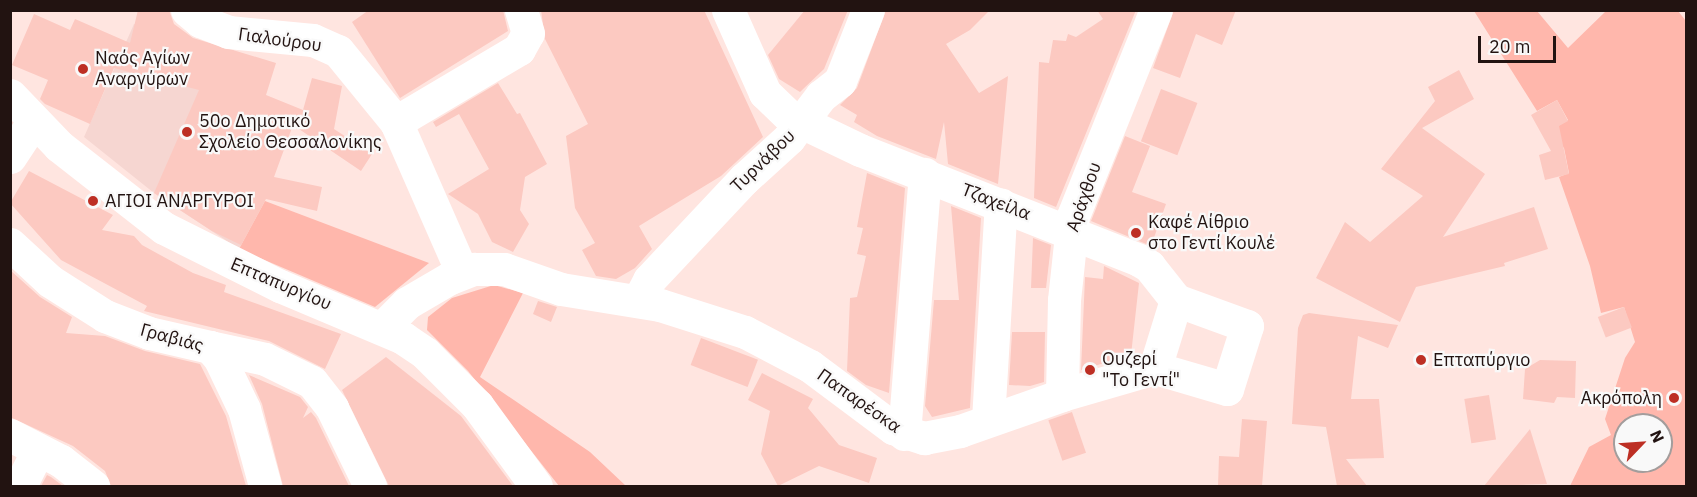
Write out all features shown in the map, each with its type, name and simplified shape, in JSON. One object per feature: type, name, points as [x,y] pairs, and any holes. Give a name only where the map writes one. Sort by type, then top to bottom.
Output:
[{"type":"street","name":"Γιαλούρου","points":[[188,10],[208,25],[239,35],[324,43],[360,75],[396,122],[462,272]]},
{"type":"street","points":[[396,122],[519,49],[528,33],[521,10]]},
{"type":"street","name":"Τζαχείλα","points":[[728,10],[765,93],[802,123],[1070,230],[1144,263],[1176,300]]},
{"type":"street","name":"Τυρνάβου","points":[[638,301],[649,280],[802,123],[818,100],[844,75],[868,10]]},
{"type":"street","name":"Αράχθου","points":[[1062,395],[1070,230],[1156,10]]},
{"type":"street","name":"Επταπυργίου","points":[[10,95],[33,122],[124,201],[174,234],[280,286],[382,328],[414,345],[449,374],[536,486]]},
{"type":"street","points":[[10,157],[33,122]]},
{"type":"street","points":[[904,434],[925,174]]},
{"type":"street","points":[[988,420],[1001,204]]},
{"type":"street","name":"Γραβιάς","points":[[10,244],[50,281],[105,316],[149,333],[210,347],[225,367],[244,410],[266,486]]},
{"type":"street","name":"Παπαρέσκα","points":[[462,272],[483,268],[504,269],[580,294],[638,301],[703,316],[760,339],[810,366],[904,434],[939,437],[1062,395],[1155,368]]},
{"type":"street","points":[[382,328],[414,298],[462,272]]},
{"type":"street","points":[[1176,300],[1247,326],[1227,389],[1155,368],[1176,300]]},
{"type":"street","points":[[210,347],[277,363],[312,382],[332,408],[370,486]]},
{"type":"street","points":[[20,486],[24,442],[71,467],[93,486]]},
{"type":"street","points":[[512,453],[525,486]]},
{"type":"shaded area","points":[[1474,11],[1537,11],[1568,48],[1606,11],[1678,11],[1686,21],[1686,486],[1570,486],[1589,447],[1611,435],[1605,419],[1625,358],[1635,342],[1624,307],[1601,313],[1590,266],[1559,177],[1569,173],[1564,148],[1548,132],[1568,120],[1557,100],[1537,111]]},
{"type":"shaded area","name":"50ο Δημοτικό Σχολείο Θεσσαλονίκης","points":[[134,24],[234,50],[224,82],[265,201],[239,249],[154,193],[84,137]]},
{"type":"shaded area","points":[[265,201],[429,263],[375,307],[239,249]]},
{"type":"shaded area","points":[[494,285],[523,293],[480,377],[590,452],[626,486],[559,486],[468,371],[427,330],[428,317],[452,298]]},
{"type":"building","points":[[138,10],[169,10],[174,24],[193,38],[276,63],[266,95],[303,110],[312,78],[342,86],[334,129],[372,154],[361,171],[293,125],[274,177],[322,187],[317,211],[266,199],[241,245],[212,231],[154,193],[199,90],[114,68],[90,124],[45,104],[40,99],[48,80],[12,65],[34,14],[70,30],[75,19],[130,43]]},
{"type":"building","points":[[369,10],[503,10],[508,31],[400,98],[352,22]]},
{"type":"building","points":[[541,10],[704,10],[763,137],[721,176],[639,226],[652,249],[635,268],[616,279],[596,276],[582,250],[595,243],[575,208],[566,136],[588,124],[545,39]]},
{"type":"building","points":[[805,10],[848,10],[824,69],[800,92],[779,79],[768,55]]},
{"type":"building","points":[[886,10],[990,10],[970,30],[946,44],[979,93],[1008,76],[998,184],[948,164],[944,122],[936,159],[877,136],[854,122],[857,115],[840,105],[857,88]]},
{"type":"building","points":[[1097,10],[1136,10],[1056,207],[1034,198],[1039,62],[1049,63],[1053,40],[1066,41],[1068,34],[1076,37],[1103,19]]},
{"type":"building","points":[[1174,10],[1236,10],[1222,45],[1196,34],[1180,78],[1153,68]]},
{"type":"building","points":[[1459,70],[1474,99],[1422,128],[1485,174],[1443,237],[1534,207],[1548,249],[1504,263],[1505,266],[1416,287],[1400,322],[1316,278],[1345,222],[1370,242],[1423,196],[1381,169],[1435,101],[1428,87]]},
{"type":"building","points":[[498,83],[517,114],[520,113],[547,164],[525,177],[520,210],[529,224],[513,252],[492,242],[478,214],[448,194],[489,169],[459,114],[436,127],[433,122]]},
{"type":"building","points":[[1161,89],[1197,103],[1177,155],[1141,141]]},
{"type":"building","points":[[1557,100],[1568,121],[1559,126],[1569,174],[1545,180],[1539,155],[1551,151],[1531,115]]},
{"type":"building","points":[[1125,136],[1150,146],[1132,192],[1166,204],[1151,246],[1091,221]]},
{"type":"building","points":[[29,171],[113,215],[102,230],[134,236],[142,245],[193,273],[226,285],[224,292],[341,334],[325,369],[269,341],[144,311],[147,306],[61,260],[10,203]]},
{"type":"building","points":[[867,173],[905,188],[889,393],[866,385],[847,371],[850,298],[857,297],[866,256],[857,254],[863,228],[857,227]]},
{"type":"building","points":[[951,206],[981,218],[970,408],[932,417],[925,406],[934,300],[959,300]]},
{"type":"building","points":[[1033,238],[1051,245],[1046,288],[1031,288]]},
{"type":"building","points":[[1104,266],[1139,283],[1131,355],[1081,370],[1085,277],[1103,279]]},
{"type":"building","points":[[10,270],[40,297],[72,317],[66,333],[105,336],[145,351],[200,364],[226,416],[246,486],[111,486],[105,471],[73,446],[10,417]]},
{"type":"building","points":[[538,301],[557,307],[551,322],[533,314]]},
{"type":"building","points":[[1624,307],[1632,328],[1606,338],[1598,317]]},
{"type":"building","points":[[1309,313],[1398,325],[1388,348],[1358,336],[1351,399],[1379,399],[1384,458],[1346,459],[1367,486],[1337,486],[1326,427],[1292,424],[1298,328],[1303,315]]},
{"type":"building","points":[[1012,332],[1045,332],[1044,382],[1030,386],[1009,385]]},
{"type":"building","points":[[701,338],[758,360],[748,387],[691,365]]},
{"type":"building","points":[[386,357],[461,416],[513,486],[389,486],[342,390]]},
{"type":"building","points":[[1540,360],[1576,361],[1575,398],[1557,397],[1554,403],[1523,399],[1525,369]]},
{"type":"building","points":[[762,373],[813,399],[808,408],[839,445],[877,458],[869,483],[819,466],[778,486],[761,454],[770,411],[748,400]]},
{"type":"building","points":[[249,375],[300,397],[308,407],[303,418],[311,412],[316,418],[349,486],[283,486],[262,404]]},
{"type":"building","points":[[1489,395],[1496,439],[1471,443],[1464,399]]},
{"type":"building","points":[[1072,412],[1086,453],[1062,461],[1048,420]]},
{"type":"building","points":[[1242,419],[1267,421],[1262,486],[1218,486],[1219,456],[1239,457]]},
{"type":"building","points":[[1530,429],[1547,484],[1484,486]]},
{"type":"building","points":[[47,475],[51,477],[63,486],[41,486]]},
{"type":"place","name":"Ναός Αγίων Αναργύρων","points":[[83,69]]},
{"type":"place","name":"50ο Δημοτικό Σχολείο Θεσσαλονίκης","points":[[187,132]]},
{"type":"place","name":"ΑΓΙΟΙ ΑΝΑΡΓΥΡΟΙ","points":[[93,201]]},
{"type":"place","name":"Καφέ Αίθριο στο Γεντί Κουλέ","points":[[1136,233]]},
{"type":"place","name":"Επταπύργιο","points":[[1421,360]]},
{"type":"place","name":"Ουζερί \"Το Γεντί\"","points":[[1090,370]]},
{"type":"place","name":"Ακρόπολη","points":[[1674,398]]}]
